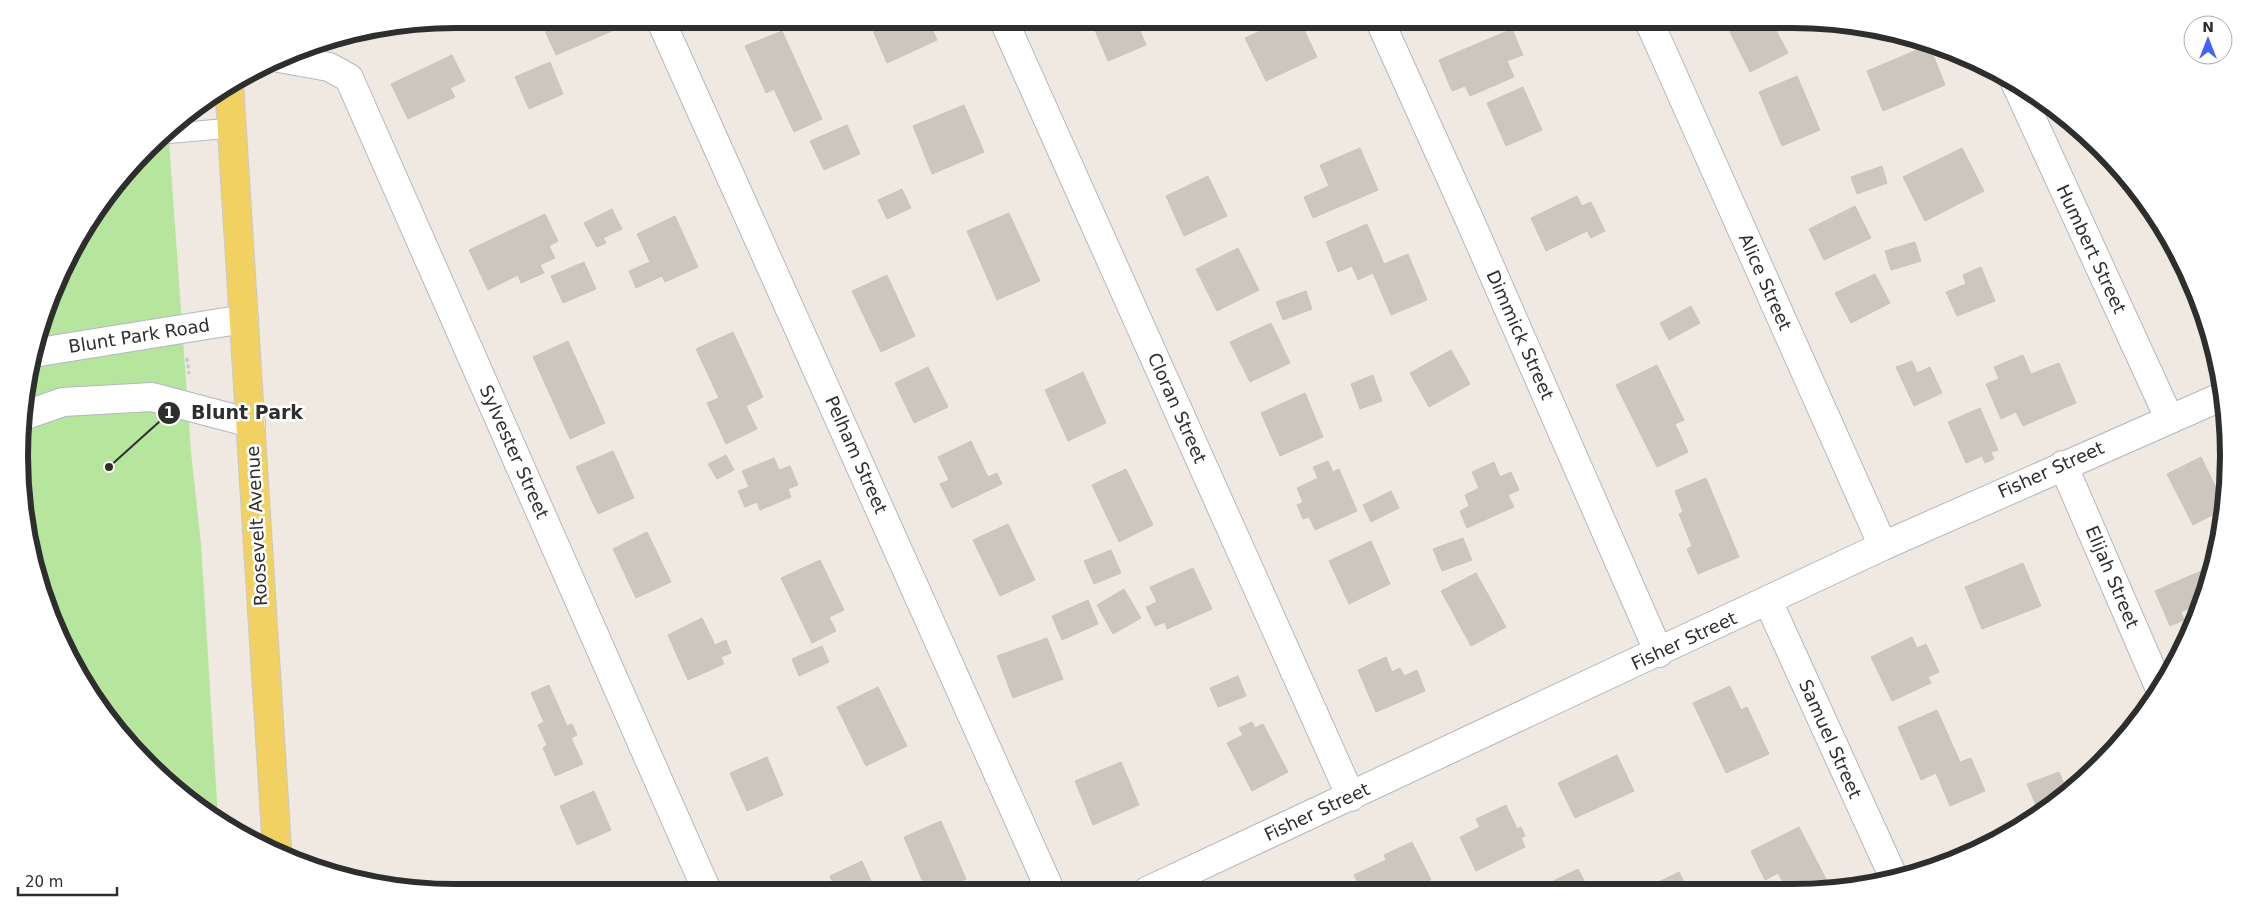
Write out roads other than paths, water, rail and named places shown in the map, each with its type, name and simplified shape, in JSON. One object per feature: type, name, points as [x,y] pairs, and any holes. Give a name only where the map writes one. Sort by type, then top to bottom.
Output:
[{"type":"main road","name":"Roosevelt Avenue","points":[[230,93],[277,845]]},
{"type":"street","name":"Pelham Street","points":[[664,28],[1047,884]]},
{"type":"street","name":"Cloran Street","points":[[1007,28],[1351,797]]},
{"type":"street","name":"Dimmick Street","points":[[1382,28],[1468,214],[1659,652]]},
{"type":"street","name":"Alice Street","points":[[1652,28],[1883,546]]},
{"type":"street","name":"Sylvester Street","points":[[292,60],[329,67],[349,78],[704,884]]},
{"type":"street","name":"Humbert Street","points":[[2020,94],[2169,418]]},
{"type":"street","name":"Blunt Park Road","points":[[40,352],[244,319]]},
{"type":"street","points":[[30,414],[63,402],[152,397],[251,423]]},
{"type":"street","name":"Fisher Street","points":[[1163,884],[1883,546],[2169,418],[2217,399]]},
{"type":"street","name":"Elijah Street","points":[[2064,465],[2156,681]]},
{"type":"street","name":"Samuel Street","points":[[1768,601],[1891,873]]},
{"type":"lane","points":[[174,133],[232,128]]},
{"type":"place","name":"Blunt Park","points":[[109,467]]}]
